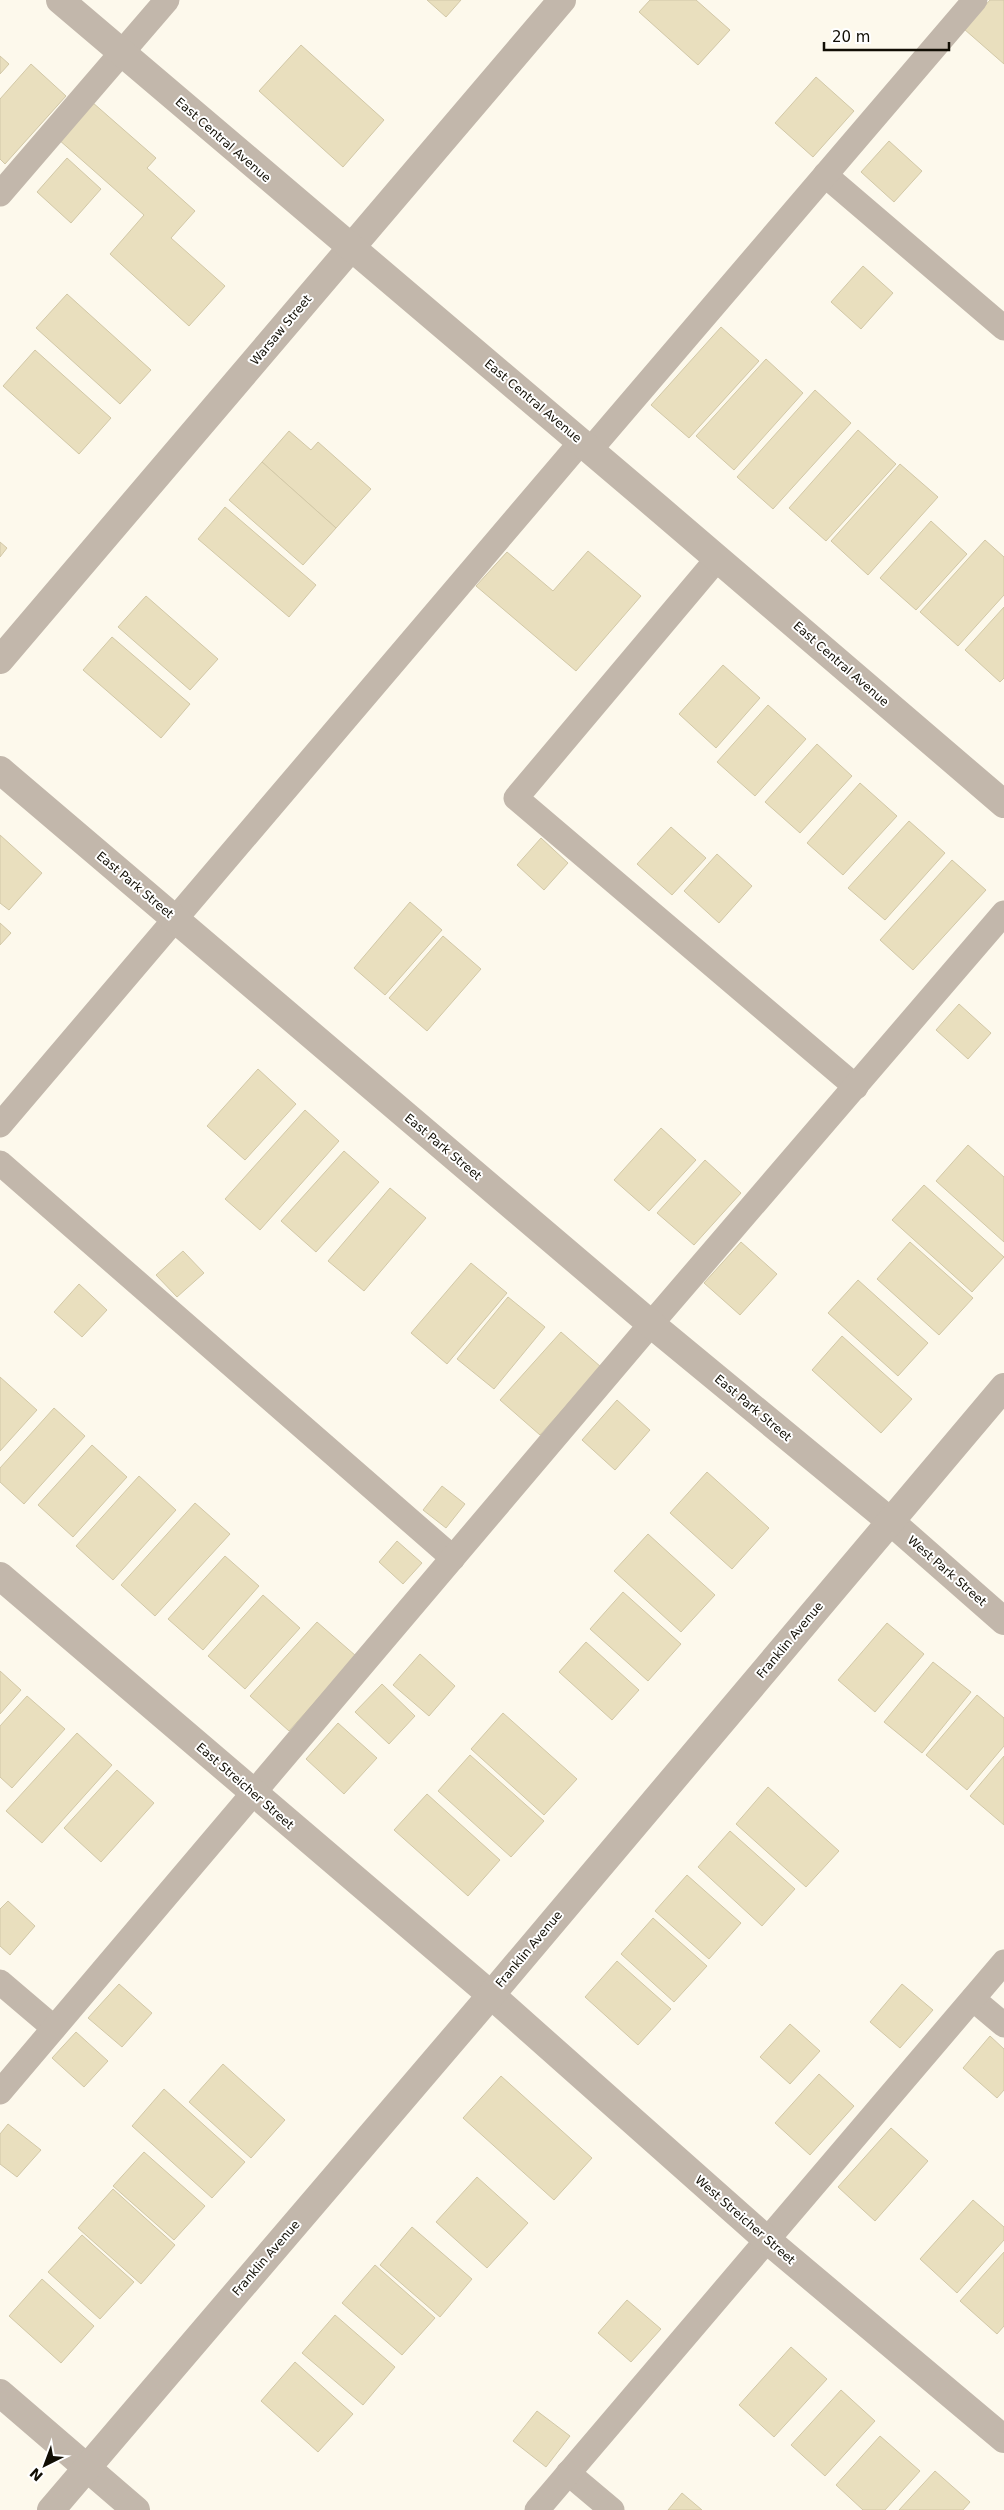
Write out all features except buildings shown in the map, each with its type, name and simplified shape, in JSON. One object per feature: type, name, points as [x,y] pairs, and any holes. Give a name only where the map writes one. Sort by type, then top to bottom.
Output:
[{"type":"street","name":"East Central Avenue","points":[[60,0],[350,248],[586,445],[1004,804]]},
{"type":"street","name":"Warsaw Street","points":[[0,660],[562,0]]},
{"type":"street","name":"East Park Street","points":[[0,770],[651,1324],[890,1521]]},
{"type":"street","name":"Franklin Avenue","points":[[51,2510],[491,1995],[1004,1387]]},
{"type":"street","name":"West Park Street","points":[[890,1521],[1004,1621]]},
{"type":"street","name":"East Streicher Street","points":[[0,1576],[253,1794],[491,1995]]},
{"type":"street","name":"West Streicher Street","points":[[491,1995],[766,2239],[1004,2439]]},
{"type":"street","points":[[0,2393],[136,2510]]},
{"type":"lane","points":[[0,194],[167,0]]},
{"type":"lane","points":[[0,1125],[175,919],[586,445],[825,175],[975,0]]},
{"type":"lane","points":[[825,175],[1004,328]]},
{"type":"lane","points":[[718,558],[516,798],[856,1087]]},
{"type":"lane","points":[[0,2092],[651,1324],[1004,913]]},
{"type":"lane","points":[[0,1163],[453,1558]]},
{"type":"lane","points":[[537,2510],[1004,1962]]},
{"type":"lane","points":[[0,1982],[54,2028]]},
{"type":"lane","points":[[973,1999],[1004,2025]]},
{"type":"lane","points":[[568,2473],[612,2510]]}]
